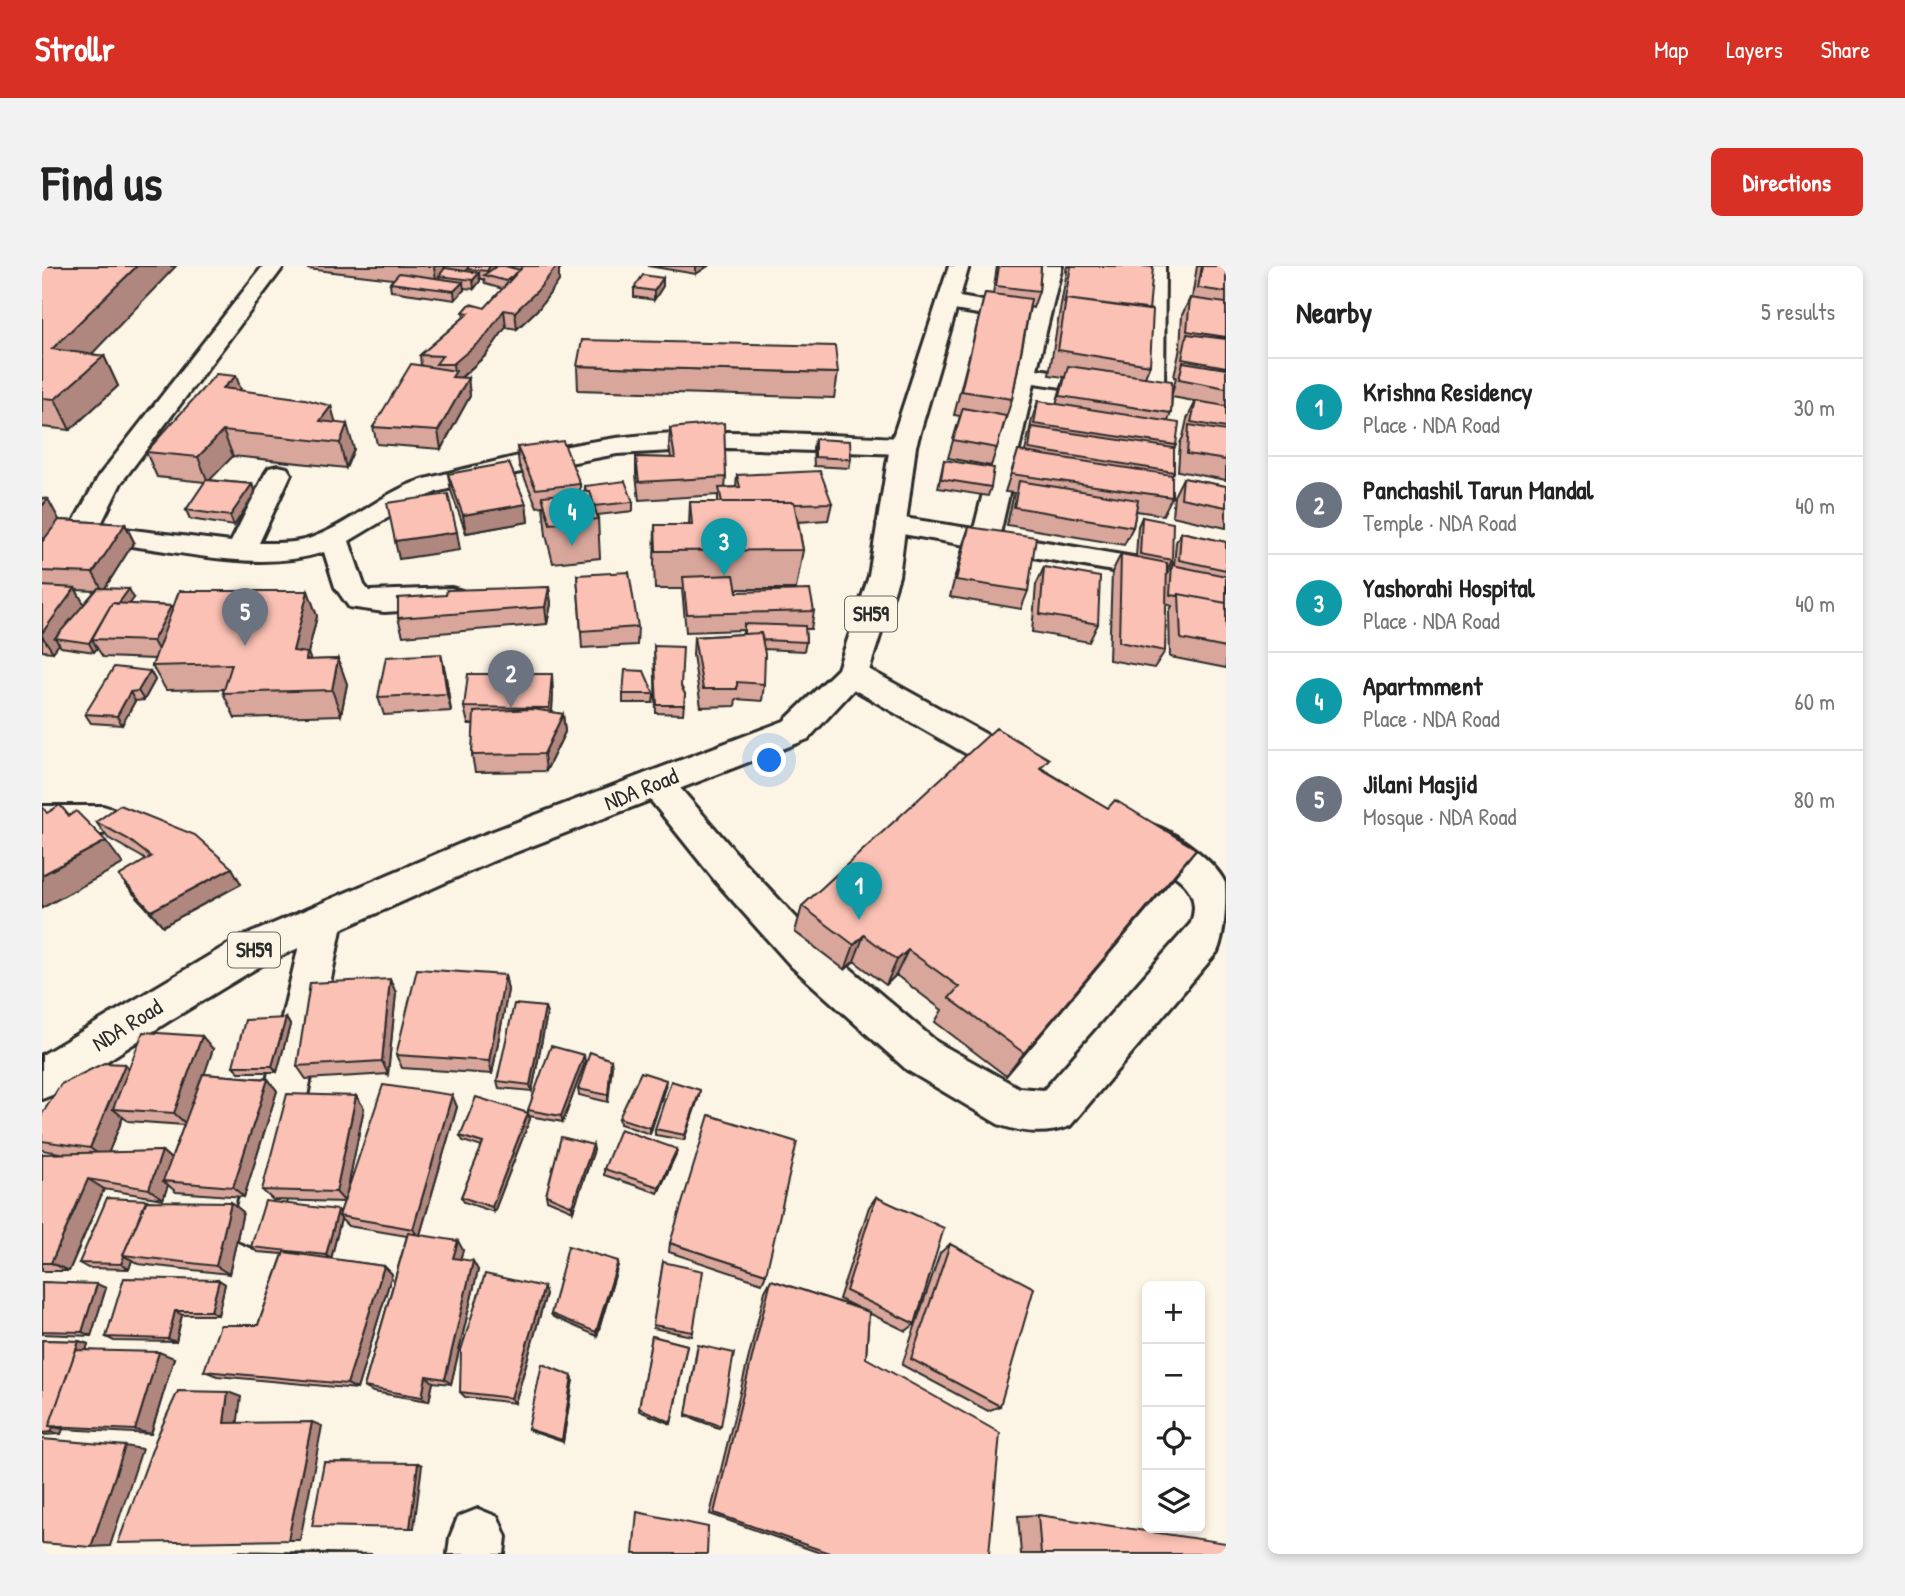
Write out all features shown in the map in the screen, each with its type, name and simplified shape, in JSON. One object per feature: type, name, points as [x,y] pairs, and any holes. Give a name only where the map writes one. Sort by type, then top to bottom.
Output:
[{"type":"street","points":[[82,533],[108,482],[274,266]]},
{"type":"street","name":"NDA Road","points":[[42,1079],[153,1008],[251,951],[481,852],[796,730],[852,674],[884,576],[903,446],[959,266]]},
{"type":"street","points":[[985,540],[1052,266]]},
{"type":"street","points":[[1025,374],[1152,391],[1155,266]]},
{"type":"street","points":[[948,302],[1038,317]]},
{"type":"street","points":[[42,529],[240,552],[299,551],[334,538],[399,499],[427,486],[500,468],[617,446],[727,440],[903,446]]},
{"type":"street","points":[[240,552],[278,474]]},
{"type":"street","points":[[891,524],[1226,582]]},
{"type":"street","points":[[334,538],[350,587],[360,600],[384,602],[473,596]]},
{"type":"street","points":[[852,674],[1055,788]]},
{"type":"street","points":[[656,783],[730,872],[805,954],[922,1056],[1014,1109],[1054,1111],[1203,940],[1213,913],[1207,884],[1186,862],[1114,821]]},
{"type":"street","points":[[42,820],[103,820]]},
{"type":"street","points":[[257,1224],[324,920]]},
{"type":"building","points":[[47,266],[137,266],[52,349],[104,356],[55,399],[42,398],[42,270]]},
{"type":"building","points":[[469,266],[490,266],[487,271],[467,269]]},
{"type":"building","points":[[497,266],[520,270],[506,281],[484,275]]},
{"type":"building","points":[[523,266],[557,266],[515,312],[504,310],[484,338],[453,364],[436,364],[442,356],[420,355],[469,313],[463,312],[470,304],[485,308]]},
{"type":"building","points":[[999,266],[1041,266],[1039,291],[996,286]]},
{"type":"building","points":[[1071,266],[1153,267],[1149,310],[1066,299],[1064,304]]},
{"type":"building","points":[[1202,266],[1226,266],[1226,292],[1198,288]]},
{"type":"building","points":[[445,268],[479,273],[473,280],[439,276]]},
{"type":"building","points":[[399,273],[463,282],[454,291],[390,283]]},
{"type":"building","points":[[643,275],[663,278],[654,291],[634,288]]},
{"type":"building","points":[[985,293],[1031,299],[1012,399],[961,391]]},
{"type":"building","points":[[1190,298],[1226,303],[1226,337],[1187,331]]},
{"type":"building","points":[[1066,299],[1153,310],[1150,365],[1058,350]]},
{"type":"building","points":[[1187,334],[1226,339],[1226,367],[1182,359]]},
{"type":"building","points":[[582,340],[835,346],[838,373],[577,366]]},
{"type":"building","points":[[1183,362],[1226,369],[1226,388],[1179,379]]},
{"type":"building","points":[[411,364],[456,371],[452,377],[468,378],[438,431],[373,427]]},
{"type":"building","points":[[1068,366],[1172,381],[1171,413],[1060,396]]},
{"type":"building","points":[[216,374],[236,376],[223,388],[305,399],[331,406],[320,421],[347,424],[340,443],[223,431],[198,457],[146,452]]},
{"type":"building","points":[[1038,401],[1179,423],[1176,445],[1034,424]]},
{"type":"building","points":[[1196,401],[1226,406],[1226,428],[1191,422]]},
{"type":"building","points":[[963,408],[1006,416],[997,448],[953,440]]},
{"type":"building","points":[[724,423],[726,477],[639,482],[636,457],[675,458],[670,428]]},
{"type":"building","points":[[1189,425],[1226,431],[1226,460],[1187,454]]},
{"type":"building","points":[[1032,427],[1174,448],[1174,472],[1029,449]]},
{"type":"building","points":[[815,439],[850,441],[851,459],[815,457]]},
{"type":"building","points":[[563,441],[580,484],[536,489],[517,447]]},
{"type":"building","points":[[1018,451],[1172,475],[1172,497],[1011,474]]},
{"type":"building","points":[[944,460],[994,468],[991,487],[941,479]]},
{"type":"building","points":[[509,463],[526,504],[463,515],[448,474]]},
{"type":"building","points":[[820,471],[832,503],[722,502],[719,488],[740,487],[737,475]]},
{"type":"building","points":[[1183,478],[1226,486],[1226,507],[1181,498]]},
{"type":"building","points":[[206,480],[252,484],[230,516],[186,510]]},
{"type":"building","points":[[625,481],[633,502],[594,506],[590,491],[586,491],[585,486]]},
{"type":"building","points":[[1019,481],[1138,500],[1133,527],[1014,507]]},
{"type":"building","points":[[590,491],[598,519],[550,524],[542,496]]},
{"type":"building","points":[[448,494],[457,532],[395,541],[387,503]]},
{"type":"building","points":[[690,502],[794,502],[803,550],[656,551],[655,525],[692,525]]},
{"type":"building","points":[[1142,517],[1173,523],[1172,560],[1140,554]]},
{"type":"building","points":[[59,520],[125,524],[93,573],[42,571],[42,542]]},
{"type":"building","points":[[969,527],[1036,537],[1028,591],[956,580]]},
{"type":"building","points":[[1181,532],[1226,542],[1226,570],[1179,560]]},
{"type":"building","points":[[1121,554],[1167,563],[1165,651],[1119,642]]},
{"type":"building","points":[[1172,565],[1226,576],[1226,603],[1179,594],[1170,595]]},
{"type":"building","points":[[1044,567],[1100,577],[1098,624],[1040,614]]},
{"type":"building","points":[[629,572],[638,627],[581,631],[577,575]]},
{"type":"building","points":[[734,575],[737,592],[810,590],[814,611],[687,614],[683,577]]},
{"type":"building","points":[[42,586],[75,588],[42,633]]},
{"type":"building","points":[[549,587],[545,607],[398,618],[398,598],[446,595],[447,590]]},
{"type":"building","points":[[98,588],[129,589],[118,604],[112,603],[89,643],[55,638]]},
{"type":"building","points":[[179,591],[308,591],[293,651],[307,653],[306,660],[338,659],[332,690],[223,693],[232,664],[152,666]]},
{"type":"building","points":[[1179,594],[1226,603],[1226,648],[1181,639]]},
{"type":"building","points":[[112,603],[171,606],[153,641],[92,639]]},
{"type":"building","points":[[744,624],[805,626],[806,642],[763,640],[761,633],[744,634]]},
{"type":"building","points":[[761,633],[765,654],[764,684],[737,682],[737,689],[703,689],[694,637]]},
{"type":"building","points":[[654,646],[683,647],[681,686],[685,694],[684,705],[657,705]]},
{"type":"building","points":[[441,654],[447,694],[378,697],[386,657]]},
{"type":"building","points":[[114,667],[150,671],[138,691],[130,692],[117,716],[85,714]]},
{"type":"building","points":[[625,670],[644,671],[654,694],[623,694]]},
{"type":"building","points":[[468,674],[552,674],[549,708],[464,707]]},
{"type":"building","points":[[533,709],[563,714],[544,754],[472,755],[474,712]]},
{"type":"building","points":[[996,728],[1049,759],[1040,768],[1108,808],[1115,800],[1196,849],[1024,1053],[949,998],[959,987],[908,950],[897,960],[864,935],[854,945],[802,906]]},
{"type":"building","points":[[60,805],[69,816],[76,811],[106,841],[42,875],[42,806],[47,813]]},
{"type":"building","points":[[120,805],[195,835],[232,868],[151,911],[119,876],[151,857],[128,839],[96,822]]},
{"type":"building","points":[[417,969],[505,975],[489,1061],[396,1055]]},
{"type":"building","points":[[390,979],[382,1061],[297,1066],[310,983]]},
{"type":"building","points":[[514,1004],[545,1007],[530,1085],[497,1081]]},
{"type":"building","points":[[286,1018],[272,1066],[233,1066],[245,1020]]},
{"type":"building","points":[[143,1032],[202,1036],[174,1113],[113,1109]]},
{"type":"building","points":[[551,1046],[584,1055],[561,1116],[528,1110]]},
{"type":"building","points":[[590,1052],[611,1060],[608,1095],[578,1089]]},
{"type":"building","points":[[104,1063],[125,1064],[90,1148],[42,1141],[42,1114],[61,1084]]},
{"type":"building","points":[[641,1072],[666,1080],[650,1128],[619,1118]]},
{"type":"building","points":[[203,1074],[268,1079],[233,1187],[163,1181]]},
{"type":"building","points":[[671,1081],[700,1090],[685,1135],[655,1129]]},
{"type":"building","points":[[383,1085],[452,1095],[413,1229],[339,1216]]},
{"type":"building","points":[[287,1094],[356,1096],[336,1192],[262,1190]]},
{"type":"building","points":[[476,1097],[528,1113],[492,1207],[461,1197],[483,1143],[460,1136]]},
{"type":"building","points":[[709,1115],[797,1142],[766,1274],[670,1243]]},
{"type":"building","points":[[620,1129],[677,1149],[659,1187],[604,1169]]},
{"type":"building","points":[[561,1137],[593,1145],[572,1206],[546,1195]]},
{"type":"building","points":[[162,1151],[149,1189],[88,1179],[51,1263],[42,1263],[42,1154]]},
{"type":"building","points":[[876,1197],[944,1228],[915,1324],[846,1291]]},
{"type":"building","points":[[107,1198],[147,1200],[121,1264],[79,1263]]},
{"type":"building","points":[[146,1201],[231,1202],[216,1266],[123,1255]]},
{"type":"building","points":[[265,1201],[338,1210],[326,1255],[251,1247]]},
{"type":"building","points":[[408,1233],[458,1241],[453,1258],[473,1261],[445,1379],[426,1376],[422,1397],[364,1387]]},
{"type":"building","points":[[950,1244],[1034,1288],[1000,1406],[911,1359]]},
{"type":"building","points":[[568,1246],[618,1261],[596,1332],[551,1314]]},
{"type":"building","points":[[284,1252],[384,1266],[347,1384],[204,1371],[220,1325],[258,1325]]},
{"type":"building","points":[[663,1262],[703,1271],[693,1332],[653,1325]]},
{"type":"building","points":[[485,1274],[544,1287],[511,1398],[460,1392],[461,1350]]},
{"type":"building","points":[[124,1278],[219,1280],[211,1311],[175,1311],[168,1339],[106,1337]]},
{"type":"building","points":[[771,1280],[869,1312],[866,1358],[1000,1433],[989,1554],[832,1554],[714,1513]]},
{"type":"building","points":[[42,1282],[97,1284],[82,1332],[42,1331]]},
{"type":"building","points":[[652,1336],[687,1345],[671,1422],[639,1408]]},
{"type":"building","points":[[42,1340],[79,1341],[49,1426],[53,1427],[51,1432],[42,1433]]},
{"type":"building","points":[[698,1345],[734,1353],[721,1426],[686,1414]]},
{"type":"building","points":[[76,1350],[159,1352],[135,1430],[49,1426]]},
{"type":"building","points":[[542,1364],[572,1376],[562,1440],[528,1429]]},
{"type":"building","points":[[178,1391],[228,1392],[224,1423],[312,1422],[288,1540],[118,1543],[156,1439]]},
{"type":"building","points":[[42,1439],[125,1446],[91,1547],[42,1543]]},
{"type":"building","points":[[324,1462],[418,1463],[410,1528],[312,1526]]},
{"type":"building","points":[[637,1512],[708,1527],[707,1554],[633,1554]]},
{"type":"building","points":[[1038,1515],[1142,1530],[1142,1533],[1226,1543],[1226,1554],[1041,1554]]},
{"type":"building","points":[[235,1551],[372,1554],[235,1554]]},
{"type":"place","name":"Apartmment","points":[[572,546]]},
{"type":"place","name":"Yashorahi Hospital","points":[[724,576]]},
{"type":"place","name":"Jilani Masjid","points":[[245,646]]},
{"type":"place","name":"Panchashil Tarun Mandal","points":[[511,708]]},
{"type":"place","name":"Krishna Residency","points":[[859,920]]}]
